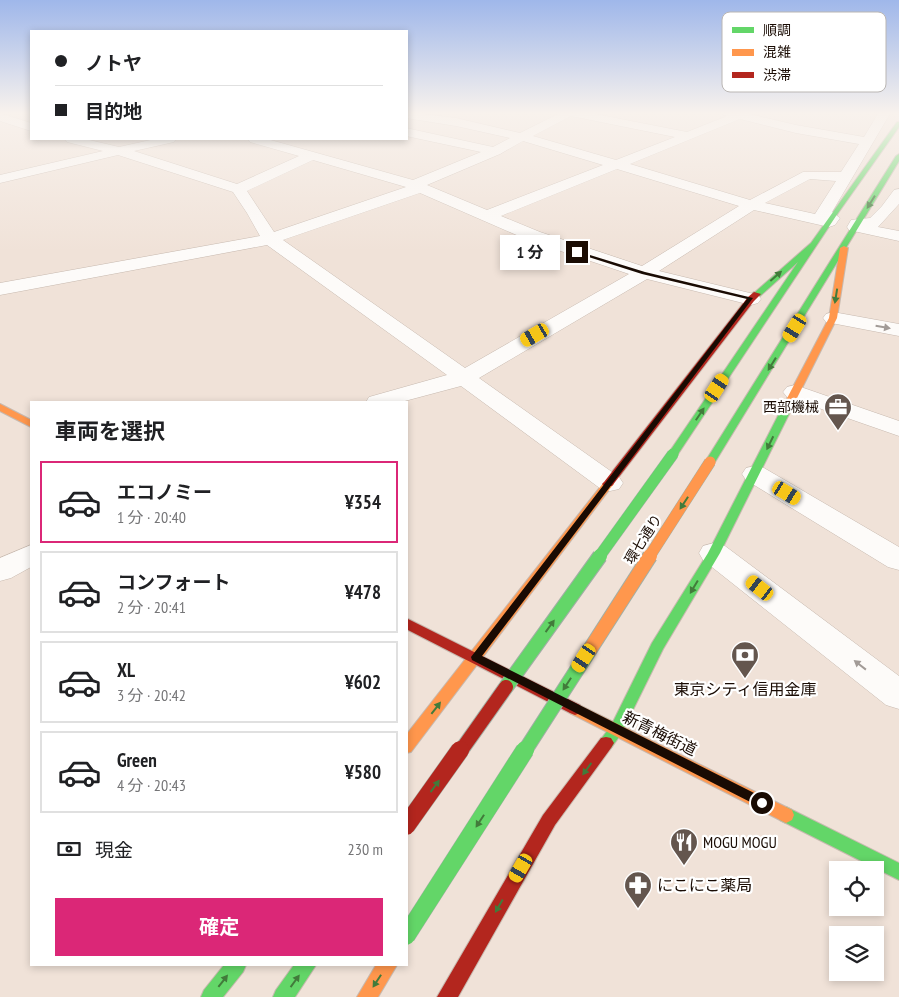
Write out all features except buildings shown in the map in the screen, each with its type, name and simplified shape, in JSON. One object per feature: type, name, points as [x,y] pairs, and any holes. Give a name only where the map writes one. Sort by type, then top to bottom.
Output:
[{"type":"main road","name":"環七通り","points":[[408,823],[673,454],[815,243],[875,159]]},
{"type":"main road","name":"環七通り","points":[[408,933],[710,462],[844,248],[897,159]]},
{"type":"main road","points":[[408,743],[610,483],[750,298],[815,243]]},
{"type":"main road","points":[[446,997],[549,820],[616,730],[658,648],[714,553],[833,318],[844,248]]},
{"type":"main road","name":"新青梅街道","points":[[408,623],[899,872]]},
{"type":"main road","points":[[210,997],[235,966]]},
{"type":"main road","points":[[283,997],[305,966]]},
{"type":"main road","points":[[367,997],[386,966]]},
{"type":"street","points":[[0,179],[87,159]]},
{"type":"street","points":[[143,159],[238,189],[255,212],[270,239],[610,483]]},
{"type":"street","points":[[238,189],[305,159]]},
{"type":"street","points":[[320,159],[416,186],[486,216],[584,254],[644,273],[750,298]]},
{"type":"street","points":[[0,290],[270,239],[416,186],[477,159]]},
{"type":"street","points":[[596,159],[751,205],[831,220]]},
{"type":"street","points":[[486,216],[629,159]]},
{"type":"street","points":[[831,220],[823,214],[857,159]]},
{"type":"street","points":[[381,401],[463,378],[644,273],[751,205],[808,175],[846,177]]},
{"type":"street","points":[[856,225],[874,223],[888,209],[899,193]]},
{"type":"street","points":[[856,225],[899,236]]},
{"type":"street","points":[[833,318],[899,330]]},
{"type":"street","points":[[795,392],[899,429]]},
{"type":"street","points":[[755,474],[899,560]]},
{"type":"street","points":[[714,553],[899,695]]},
{"type":"street","points":[[0,570],[30,555]]},
{"type":"traffic: fast","points":[[673,454],[835,212],[873,159]]},
{"type":"traffic: fast","points":[[710,462],[897,159]]},
{"type":"traffic: fast","points":[[757,294],[815,243]]},
{"type":"traffic: fast","points":[[606,743],[616,730],[657,647],[714,553],[788,406]]},
{"type":"traffic: fast","points":[[506,687],[673,454]]},
{"type":"traffic: fast","points":[[408,933],[589,651]]},
{"type":"traffic: fast","points":[[786,815],[899,872]]},
{"type":"traffic: fast","points":[[211,997],[235,966]]},
{"type":"traffic: fast","points":[[283,997],[305,966]]},
{"type":"traffic: slow","points":[[788,406],[833,318],[844,248]]},
{"type":"traffic: slow","points":[[0,407],[30,423]]},
{"type":"traffic: slow","points":[[589,651],[710,462]]},
{"type":"traffic: slow","points":[[408,744],[608,484]]},
{"type":"traffic: slow","points":[[575,709],[786,815]]},
{"type":"traffic: slow","points":[[367,997],[386,966]]},
{"type":"traffic: jam","points":[[608,484],[751,299],[757,294]]},
{"type":"traffic: jam","points":[[408,624],[575,709]]},
{"type":"traffic: jam","points":[[408,823],[506,687]]},
{"type":"traffic: jam","points":[[447,997],[549,820],[606,743]]},
{"type":"place","name":"西部機械","points":[[838,431]]},
{"type":"place","name":"東京シティ信用金庫","points":[[745,679]]},
{"type":"place","name":"MOGU MOGU","points":[[684,866]]},
{"type":"place","name":"にこにこ薬局","points":[[638,909]]},
{"type":"route","points":[[577,252],[644,273],[750,298],[476,657],[762,803]]}]
